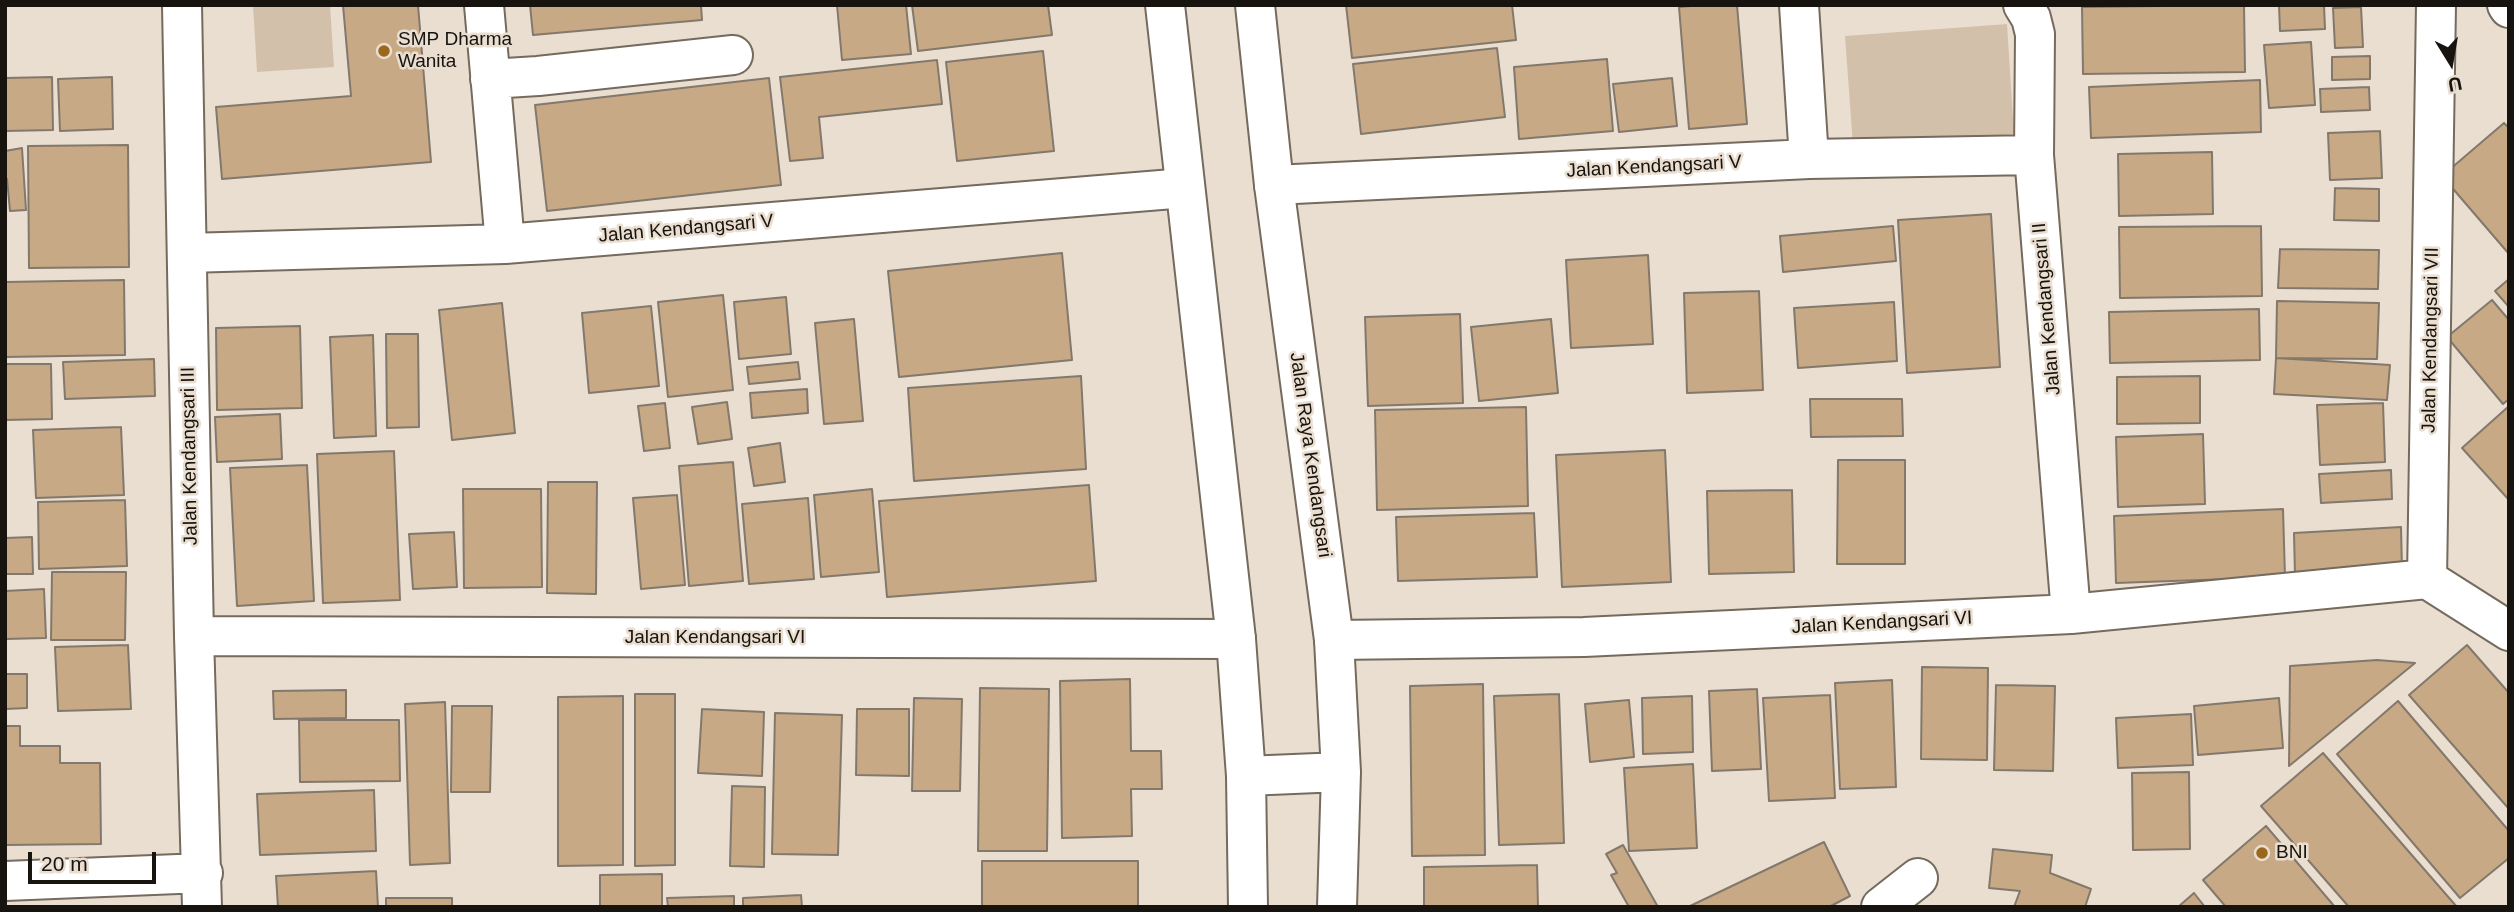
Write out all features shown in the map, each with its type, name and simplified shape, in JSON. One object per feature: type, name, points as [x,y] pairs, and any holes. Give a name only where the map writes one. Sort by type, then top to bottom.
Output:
[{"type":"street","name":"Jalan Kendangsari III","points":[[182,5],[194,636],[202,890]]},
{"type":"street","points":[[484,5],[505,244]]},
{"type":"street","points":[[1165,5],[1236,639],[1246,776],[1248,907]]},
{"type":"street","name":"Jalan Raya Kendangsari","points":[[1255,5],[1274,186],[1334,640],[1340,772],[1337,907]]},
{"type":"street","points":[[1799,5],[1809,159]]},
{"type":"street","name":"Jalan Kendangsari II","points":[[2023,5],[2031,18],[2035,34],[2034,155],[2071,614]]},
{"type":"street","name":"Jalan Kendangsari VII","points":[[2427,579],[2436,5]]},
{"type":"street","points":[[490,79],[733,55]]},
{"type":"street","name":"Jalan Kendangsari V","points":[[1274,186],[1809,159],[2034,155]]},
{"type":"street","name":"Jalan Kendangsari V","points":[[187,253],[505,244],[1185,188]]},
{"type":"street","points":[[2427,579],[2509,631]]},
{"type":"street","name":"Jalan Kendangsari VI","points":[[1334,640],[1584,637],[2071,614],[2427,579]]},
{"type":"street","name":"Jalan Kendangsari VI","points":[[194,636],[1236,639]]},
{"type":"street","points":[[1246,776],[1340,772]]},
{"type":"street","points":[[1881,907],[1918,878]]},
{"type":"street","points":[[5,881],[202,890]]},
{"type":"shaded area","points":[[253,5],[330,5],[334,67],[257,72]]},
{"type":"shaded area","points":[[2007,24],[2014,134],[1853,146],[1845,36]]},
{"type":"building","name":"SMP Dharma Wanita","points":[[343,5],[418,5],[431,162],[222,179],[216,107],[351,96]]},
{"type":"building","points":[[530,5],[701,5],[702,20],[533,35]]},
{"type":"building","points":[[837,5],[906,5],[911,54],[842,60]]},
{"type":"building","points":[[912,5],[1048,5],[1052,35],[918,51]]},
{"type":"building","points":[[1346,5],[1512,5],[1516,40],[1352,58]]},
{"type":"building","points":[[1737,5],[1747,124],[1689,129],[1679,7]]},
{"type":"building","points":[[2244,5],[2245,72],[2083,74],[2082,7]]},
{"type":"building","points":[[2279,5],[2324,5],[2325,29],[2280,31]]},
{"type":"building","points":[[2361,7],[2363,47],[2335,48],[2333,8]]},
{"type":"building","points":[[2311,42],[2315,105],[2269,108],[2264,45]]},
{"type":"building","points":[[1497,48],[1505,117],[1361,134],[1353,64]]},
{"type":"building","points":[[1043,51],[1054,151],[957,161],[946,62]]},
{"type":"building","points":[[2370,56],[2370,79],[2332,80],[2332,57]]},
{"type":"building","points":[[1607,59],[1613,131],[1519,139],[1514,67]]},
{"type":"building","points":[[937,60],[942,104],[819,117],[823,158],[790,161],[780,77]]},
{"type":"building","points":[[52,77],[53,130],[5,131],[5,78]]},
{"type":"building","points":[[112,77],[113,129],[60,131],[58,79]]},
{"type":"building","points":[[769,78],[781,185],[547,211],[535,105]]},
{"type":"building","points":[[1672,78],[1677,126],[1619,132],[1613,84]]},
{"type":"building","points":[[2260,80],[2261,132],[2091,138],[2089,87]]},
{"type":"building","points":[[2369,87],[2370,110],[2321,112],[2320,89]]},
{"type":"building","points":[[2504,123],[2509,128],[2509,254],[2442,176]]},
{"type":"building","points":[[2380,131],[2382,178],[2330,180],[2328,133]]},
{"type":"building","points":[[128,145],[129,267],[29,268],[28,146]]},
{"type":"building","points":[[22,148],[26,210],[10,211],[5,179],[5,151]]},
{"type":"building","points":[[2212,152],[2213,214],[2119,216],[2118,154]]},
{"type":"building","points":[[2335,188],[2379,189],[2379,221],[2334,220]]},
{"type":"building","points":[[1991,214],[2000,367],[1907,373],[1898,220]]},
{"type":"building","points":[[1893,226],[1896,261],[1783,272],[1780,236]]},
{"type":"building","points":[[2261,226],[2262,296],[2120,298],[2119,227]]},
{"type":"building","points":[[2280,249],[2379,250],[2378,289],[2278,288]]},
{"type":"building","points":[[1062,253],[1072,360],[899,377],[888,271]]},
{"type":"building","points":[[1648,255],[1653,344],[1571,348],[1566,260]]},
{"type":"building","points":[[2509,279],[2509,307],[2495,291]]},
{"type":"building","points":[[124,280],[125,355],[5,357],[5,282]]},
{"type":"building","points":[[1759,291],[1763,390],[1687,393],[1684,293]]},
{"type":"building","points":[[723,295],[733,390],[668,397],[658,302]]},
{"type":"building","points":[[786,297],[791,354],[739,359],[734,302]]},
{"type":"building","points":[[2492,300],[2509,320],[2509,399],[2503,404],[2447,337]]},
{"type":"building","points":[[2277,301],[2379,303],[2377,359],[2276,358]]},
{"type":"building","points":[[1894,302],[1897,361],[1798,368],[1794,308]]},
{"type":"building","points":[[502,303],[515,433],[452,440],[439,310]]},
{"type":"building","points":[[651,306],[659,386],[589,393],[582,313]]},
{"type":"building","points":[[2259,309],[2260,360],[2110,363],[2109,312]]},
{"type":"building","points":[[1460,314],[1463,403],[1368,406],[1365,317]]},
{"type":"building","points":[[854,319],[863,421],[824,424],[815,323]]},
{"type":"building","points":[[1551,319],[1558,393],[1479,401],[1471,327]]},
{"type":"building","points":[[300,326],[302,408],[217,410],[216,328]]},
{"type":"building","points":[[386,334],[418,334],[419,427],[387,428]]},
{"type":"building","points":[[373,335],[376,436],[334,438],[330,337]]},
{"type":"building","points":[[2276,358],[2390,365],[2387,400],[2274,394]]},
{"type":"building","points":[[154,359],[155,396],[65,399],[63,362]]},
{"type":"building","points":[[798,362],[800,379],[749,384],[747,367]]},
{"type":"building","points":[[5,364],[51,364],[52,419],[5,420]]},
{"type":"building","points":[[1081,376],[1086,469],[914,481],[908,388]]},
{"type":"building","points":[[2200,376],[2200,423],[2117,424],[2117,377]]},
{"type":"building","points":[[807,389],[808,413],[752,418],[750,393]]},
{"type":"building","points":[[1810,399],[1902,399],[1903,436],[1811,437]]},
{"type":"building","points":[[727,402],[732,439],[698,444],[692,407]]},
{"type":"building","points":[[665,403],[670,448],[644,451],[638,406]]},
{"type":"building","points":[[2383,403],[2385,462],[2320,465],[2317,405]]},
{"type":"building","points":[[2509,406],[2509,500],[2462,448]]},
{"type":"building","points":[[1526,407],[1528,506],[1377,510],[1375,410]]},
{"type":"building","points":[[280,414],[282,459],[217,462],[215,417]]},
{"type":"building","points":[[121,427],[124,495],[36,498],[33,430]]},
{"type":"building","points":[[2203,434],[2205,504],[2118,507],[2116,437]]},
{"type":"building","points":[[780,443],[785,482],[754,486],[748,448]]},
{"type":"building","points":[[1665,450],[1671,582],[1562,587],[1556,455]]},
{"type":"building","points":[[394,451],[400,600],[323,603],[317,454]]},
{"type":"building","points":[[1838,460],[1905,460],[1905,564],[1837,564]]},
{"type":"building","points":[[733,462],[743,581],[689,586],[679,466]]},
{"type":"building","points":[[307,465],[314,601],[237,606],[230,468]]},
{"type":"building","points":[[2391,470],[2392,499],[2321,503],[2319,474]]},
{"type":"building","points":[[548,482],[597,482],[596,594],[547,593]]},
{"type":"building","points":[[1089,485],[1096,581],[887,597],[879,501]]},
{"type":"building","points":[[463,489],[541,489],[542,587],[464,588]]},
{"type":"building","points":[[872,489],[879,572],[821,577],[814,495]]},
{"type":"building","points":[[1792,490],[1794,572],[1709,574],[1707,491]]},
{"type":"building","points":[[677,495],[685,585],[641,589],[633,498]]},
{"type":"building","points":[[808,498],[814,579],[749,584],[742,504]]},
{"type":"building","points":[[125,500],[127,566],[39,569],[38,502]]},
{"type":"building","points":[[2283,509],[2285,577],[2116,583],[2114,516]]},
{"type":"building","points":[[1534,513],[1537,577],[1398,581],[1396,517]]},
{"type":"building","points":[[2401,527],[2402,570],[2295,576],[2294,533]]},
{"type":"building","points":[[454,532],[457,587],[413,589],[409,534]]},
{"type":"building","points":[[32,537],[33,574],[5,574],[5,538]]},
{"type":"building","points":[[52,572],[126,572],[125,640],[51,640]]},
{"type":"building","points":[[44,589],[46,638],[5,639],[5,591]]},
{"type":"building","points":[[128,645],[131,709],[58,711],[55,647]]},
{"type":"building","points":[[2467,645],[2509,693],[2509,809],[2409,695]]},
{"type":"building","points":[[2377,660],[2415,663],[2289,766],[2290,666]]},
{"type":"building","points":[[1922,667],[1988,668],[1987,760],[1921,759]]},
{"type":"building","points":[[5,674],[27,674],[27,708],[5,709]]},
{"type":"building","points":[[1130,679],[1131,751],[1161,751],[1162,789],[1131,789],[1132,836],[1062,838],[1060,681]]},
{"type":"building","points":[[1892,680],[1896,787],[1840,789],[1835,683]]},
{"type":"building","points":[[1483,684],[1485,855],[1412,856],[1410,686]]},
{"type":"building","points":[[1996,685],[2055,686],[2053,771],[1994,770]]},
{"type":"building","points":[[980,688],[1049,689],[1047,851],[978,851]]},
{"type":"building","points":[[1757,689],[1761,769],[1712,771],[1709,691]]},
{"type":"building","points":[[346,690],[346,718],[274,719],[273,691]]},
{"type":"building","points":[[635,694],[675,694],[675,865],[635,866]]},
{"type":"building","points":[[1559,694],[1564,843],[1499,845],[1494,696]]},
{"type":"building","points":[[1830,695],[1835,798],[1769,801],[1763,698]]},
{"type":"building","points":[[623,696],[623,865],[558,866],[558,697]]},
{"type":"building","points":[[1692,696],[1693,752],[1643,754],[1642,698]]},
{"type":"building","points":[[914,698],[962,699],[960,791],[912,791]]},
{"type":"building","points":[[2279,698],[2283,748],[2198,755],[2194,706]]},
{"type":"building","points":[[1629,700],[1634,757],[1590,762],[1585,704]]},
{"type":"building","points":[[2398,701],[2509,831],[2509,858],[2460,898],[2337,754]]},
{"type":"building","points":[[445,702],[450,863],[410,865],[405,704]]},
{"type":"building","points":[[452,706],[492,706],[490,792],[451,792]]},
{"type":"building","points":[[702,709],[764,712],[762,776],[698,773]]},
{"type":"building","points":[[857,709],[909,709],[909,776],[856,775]]},
{"type":"building","points":[[775,713],[842,715],[838,855],[772,854]]},
{"type":"building","points":[[2191,714],[2193,765],[2118,768],[2116,718]]},
{"type":"building","points":[[299,720],[399,720],[400,781],[300,782]]},
{"type":"building","points":[[5,726],[20,726],[20,746],[60,746],[60,763],[100,763],[101,844],[5,845]]},
{"type":"building","points":[[2323,753],[2457,907],[2349,907],[2261,806]]},
{"type":"building","points":[[1693,764],[1697,848],[1629,851],[1624,768]]},
{"type":"building","points":[[2189,772],[2190,849],[2133,850],[2132,773]]},
{"type":"building","points":[[732,786],[765,787],[764,867],[730,866]]},
{"type":"building","points":[[374,790],[376,851],[260,855],[257,794]]},
{"type":"building","name":"BNI","points":[[2266,826],[2335,907],[2226,907],[2203,880]]},
{"type":"building","points":[[1824,842],[1850,896],[1829,907],[1688,907]]},
{"type":"building","points":[[1623,845],[1658,907],[1629,907],[1611,875],[1617,873],[1606,854]]},
{"type":"building","points":[[1993,849],[2052,855],[2050,873],[2091,889],[2085,907],[2014,907],[2020,891],[1989,888]]},
{"type":"building","points":[[982,861],[1138,861],[1138,907],[982,907]]},
{"type":"building","points":[[1537,865],[1538,907],[1424,907],[1424,867]]},
{"type":"building","points":[[376,871],[378,907],[278,907],[276,876]]},
{"type":"building","points":[[662,874],[662,907],[600,907],[600,875]]},
{"type":"building","points":[[2194,893],[2205,907],[2178,907]]},
{"type":"building","points":[[801,895],[802,907],[743,907],[743,898]]},
{"type":"building","points":[[734,896],[734,907],[668,907],[667,898]]},
{"type":"building","points":[[386,898],[452,898],[452,907],[386,907]]},
{"type":"place","name":"SMP Dharma Wanita","points":[[384,51]]},
{"type":"place","name":"BNI","points":[[2262,853]]}]
